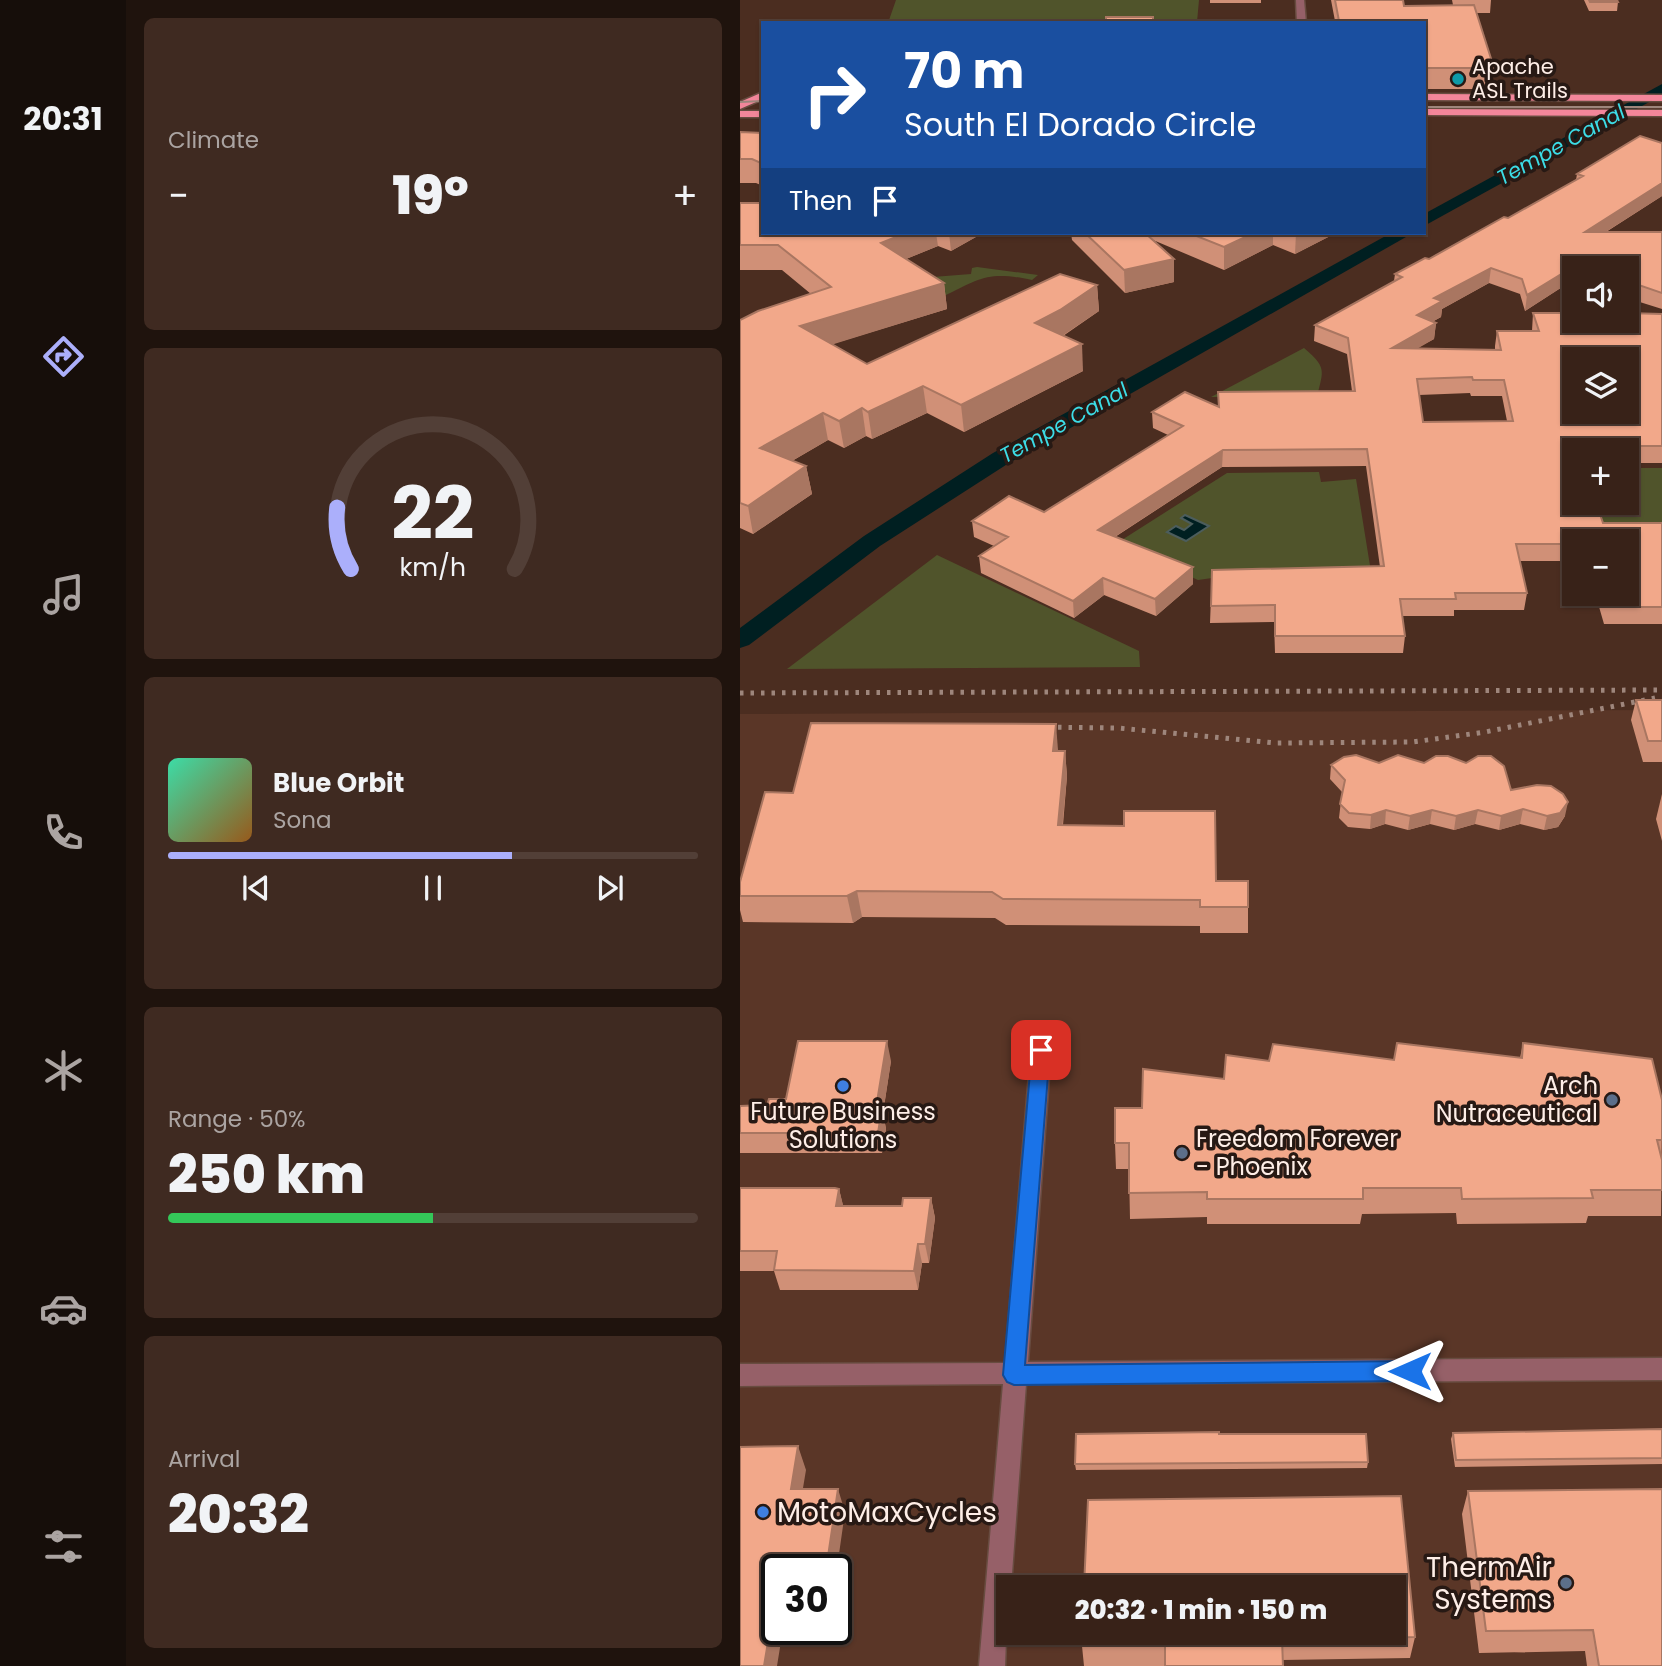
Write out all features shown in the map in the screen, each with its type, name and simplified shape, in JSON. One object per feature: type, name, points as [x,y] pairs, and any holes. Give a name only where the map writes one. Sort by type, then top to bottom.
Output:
[{"type":"main road","points":[[740,94],[761,94]]},
{"type":"main road","points":[[740,106],[761,95]]},
{"type":"main road","points":[[1426,97],[1662,98]]},
{"type":"main road","points":[[1426,112],[1662,113]]},
{"type":"main road","points":[[740,114],[761,114]]},
{"type":"street","points":[[1300,0],[1302,21]]},
{"type":"street","points":[[992,1666],[1041,1050]]},
{"type":"street","points":[[740,1375],[1662,1369]]},
{"type":"shaded area","points":[[1662,710],[1662,1666],[740,1666],[740,714]]},
{"type":"green space","points":[[896,0],[1199,0],[1197,21],[889,21]]},
{"type":"green space","points":[[972,268],[1038,275],[1032,280],[1005,276],[986,278],[942,297],[920,278],[971,274]]},
{"type":"green space","points":[[1304,348],[1320,364],[1322,374],[1317,396],[1211,397]]},
{"type":"green space","points":[[1639,468],[1662,468],[1662,534],[1639,534],[1639,529],[1605,529],[1601,515],[1639,515]]},
{"type":"green space","points":[[1319,472],[1321,482],[1356,479],[1372,578],[1198,580],[1117,543],[1227,473]]},
{"type":"green space","points":[[937,555],[1139,651],[1140,667],[787,669]]},
{"type":"water","points":[[1185,515],[1209,526],[1186,541],[1167,532],[1176,526],[1184,530],[1192,524],[1181,518]]},
{"type":"building","points":[[1335,0],[1403,0],[1404,6],[1474,5],[1494,68],[1426,68],[1426,21],[1339,21]]},
{"type":"building","points":[[1589,0],[1617,0],[1618,2],[1590,2]]},
{"type":"building","points":[[1106,17],[1153,17],[1153,21],[1106,21]]},
{"type":"building","points":[[740,132],[761,133],[761,163],[752,159],[740,159]]},
{"type":"building","points":[[1640,136],[1662,143],[1662,183],[1585,232],[1662,232],[1662,293],[1639,285],[1639,256],[1562,256],[1562,274],[1527,295],[1522,279],[1491,268],[1434,298],[1442,301],[1417,315],[1436,323],[1392,348],[1501,350],[1497,331],[1539,331],[1533,313],[1562,313],[1562,333],[1639,333],[1639,313],[1662,314],[1662,446],[1639,446],[1639,438],[1562,438],[1562,515],[1600,515],[1603,523],[1662,523],[1662,607],[1607,607],[1639,606],[1639,529],[1562,529],[1562,544],[1516,544],[1527,593],[1455,593],[1456,599],[1400,599],[1405,636],[1275,636],[1275,605],[1211,606],[1212,570],[1384,566],[1367,449],[1223,450],[1098,530],[1193,567],[1155,599],[1103,578],[1073,601],[979,556],[1008,537],[972,521],[1009,496],[1044,512],[1183,426],[1152,412],[1185,392],[1219,407],[1218,392],[1355,391],[1348,338],[1315,325],[1402,277],[1395,274],[1425,258],[1429,259],[1504,217],[1508,218],[1583,176],[1577,174]],"holes":[[[1472,377],[1473,380],[1504,380],[1513,421],[1423,422],[1417,379]]]},
{"type":"building","points":[[740,203],[761,203],[761,235],[901,235],[881,243],[944,283],[800,326],[867,364],[1060,274],[1097,285],[1035,323],[1082,344],[961,405],[923,386],[868,412],[862,408],[839,421],[823,413],[760,448],[806,466],[748,506],[740,503],[740,320],[758,311],[831,287],[778,245],[740,245]]},
{"type":"building","points":[[1087,235],[1147,235],[1174,259],[1124,270]]},
{"type":"building","points":[[1194,235],[1250,235],[1224,247]]},
{"type":"building","points":[[1636,700],[1662,700],[1662,741],[1648,741]]},
{"type":"building","points":[[811,723],[1056,724],[1053,751],[1065,751],[1058,825],[1124,826],[1124,811],[1215,811],[1216,881],[1248,881],[1248,907],[1200,907],[1200,900],[1003,899],[992,892],[857,891],[847,896],[740,896],[740,882],[765,792],[793,793]]},
{"type":"building","points":[[1356,755],[1379,763],[1398,755],[1424,763],[1436,756],[1448,756],[1466,763],[1478,756],[1491,756],[1504,766],[1511,790],[1537,785],[1551,786],[1563,794],[1568,802],[1560,813],[1547,816],[1523,809],[1501,816],[1478,810],[1456,816],[1432,810],[1410,816],[1386,810],[1371,815],[1349,813],[1340,804],[1345,780],[1331,765],[1344,757]]},
{"type":"building","name":"Future Business Solutions","points":[[798,1041],[887,1041],[876,1108],[882,1108],[878,1133],[740,1133],[740,1106],[767,1105],[769,1099],[786,1099]]},
{"type":"building","points":[[1397,1043],[1522,1058],[1523,1043],[1652,1059],[1662,1100],[1662,1140],[1657,1140],[1662,1160],[1662,1190],[1591,1190],[1593,1198],[1462,1199],[1461,1188],[1363,1188],[1363,1199],[1207,1199],[1207,1192],[1129,1193],[1129,1143],[1115,1143],[1115,1108],[1142,1108],[1143,1069],[1224,1079],[1226,1055],[1269,1061],[1273,1044],[1394,1060]]},
{"type":"building","points":[[740,1188],[835,1188],[839,1189],[836,1206],[902,1206],[903,1198],[931,1198],[925,1244],[918,1244],[914,1271],[774,1270],[777,1251],[740,1251]]},
{"type":"building","points":[[1662,1429],[1662,1458],[1456,1460],[1453,1433]]},
{"type":"building","points":[[1076,1434],[1366,1434],[1368,1462],[1075,1464]]},
{"type":"building","points":[[798,1446],[791,1489],[838,1489],[828,1554],[761,1554],[761,1645],[768,1645],[764,1666],[740,1666],[740,1447]]},
{"type":"building","name":"ThermAir Systems","points":[[1662,1489],[1662,1666],[1599,1666],[1593,1630],[1486,1631],[1468,1491]]},
{"type":"building","points":[[1401,1496],[1415,1637],[1406,1637],[1406,1575],[1085,1575],[1088,1500]]},
{"type":"building","points":[[1082,1645],[1165,1645],[1082,1646]]},
{"type":"building","points":[[1165,1645],[1282,1645],[1283,1666],[1165,1666]]},
{"type":"waterway","name":"Tempe Canal","points":[[1426,220],[1662,89]]},
{"type":"waterway","name":"Tempe Canal","points":[[740,640],[872,541],[1001,458],[1400,235]]},
{"type":"tram line","points":[[740,102],[761,101]]},
{"type":"tram line","points":[[1426,107],[1662,107]]},
{"type":"railway","points":[[740,693],[1662,690]]},
{"type":"railway","points":[[1037,727],[1118,728],[1275,743],[1413,742],[1485,732],[1655,698]]},
{"type":"place","name":"Apache ASL Trails","points":[[1458,79]]},
{"type":"place","name":"Future Business Solutions","points":[[843,1086]]},
{"type":"place","name":"Arch Nutraceutical","points":[[1612,1100]]},
{"type":"place","name":"Freedom Forever - Phoenix","points":[[1182,1153]]},
{"type":"place","name":"MotoMaxCycles","points":[[763,1512]]},
{"type":"place","name":"ThermAir Systems","points":[[1566,1583]]},
{"type":"route","points":[[1041,1050],[1014,1375],[1410,1371]]}]
